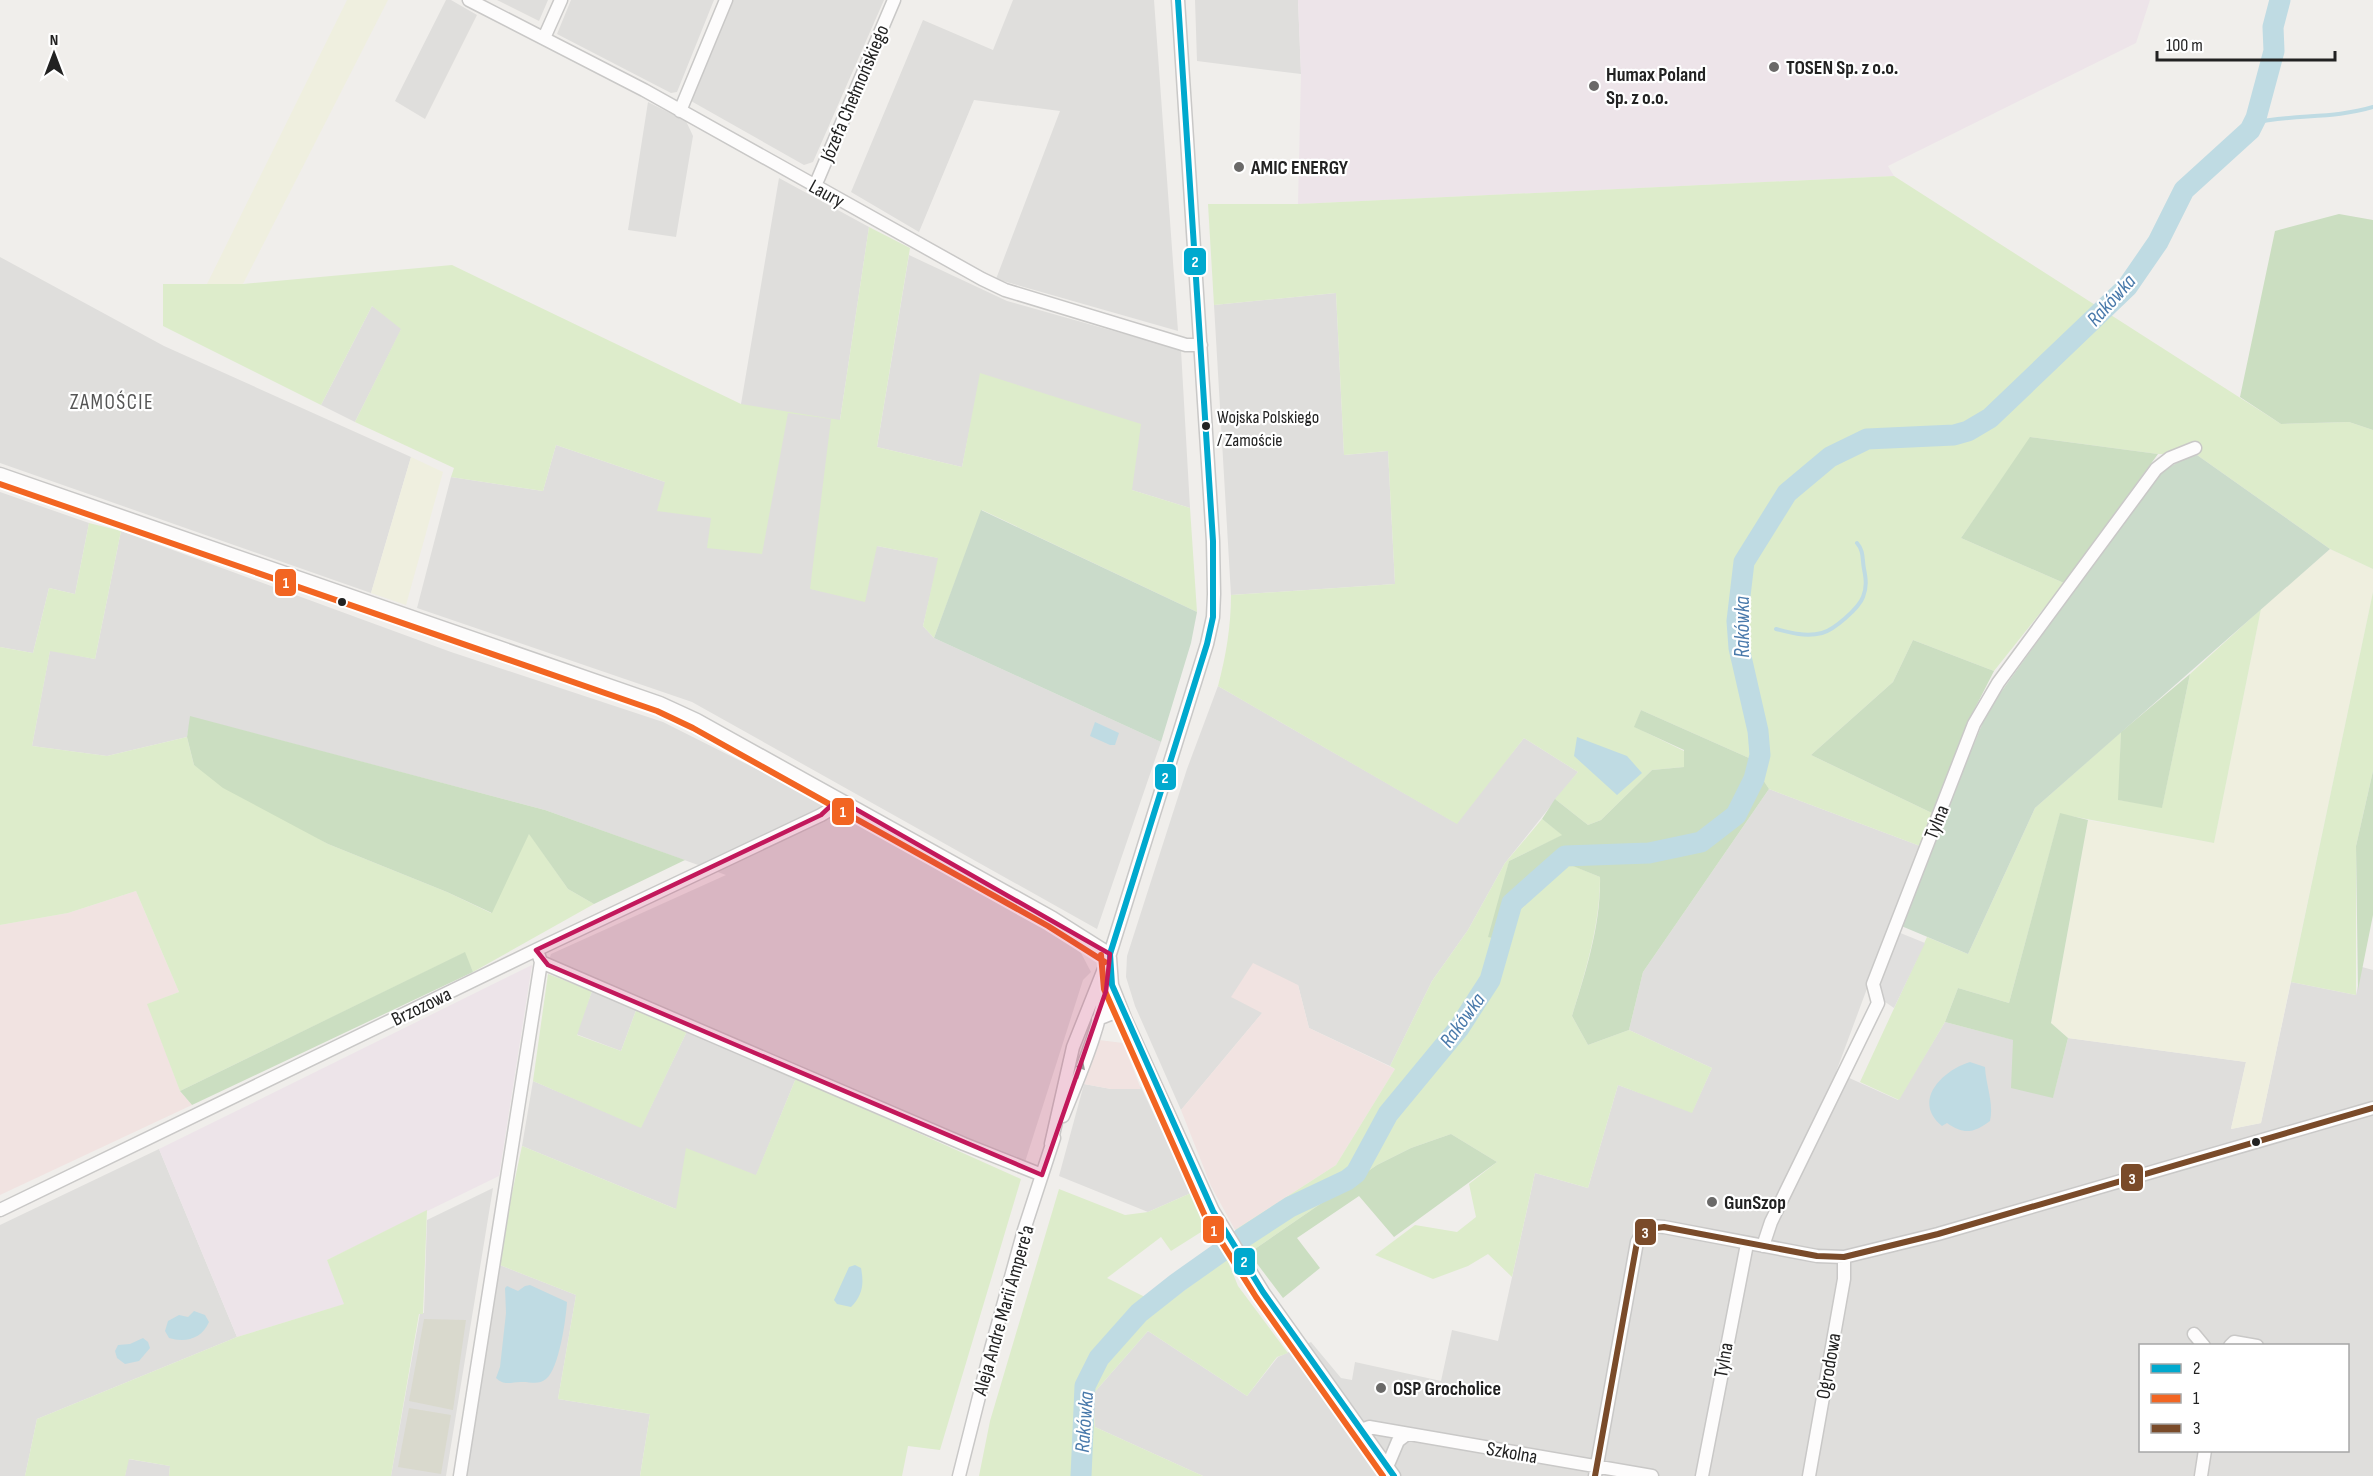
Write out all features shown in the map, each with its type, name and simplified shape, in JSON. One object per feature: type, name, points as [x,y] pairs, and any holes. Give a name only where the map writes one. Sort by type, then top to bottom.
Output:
[{"type":"street","name":"Laury","points":[[469,0],[644,90],[1005,290],[1186,345],[1201,345]]},
{"type":"street","points":[[544,38],[561,0]]},
{"type":"street","points":[[680,111],[726,0]]},
{"type":"street","name":"Józefa Chełmońskiego","points":[[814,186],[894,0]]},
{"type":"street","points":[[1178,0],[1213,541],[1213,617],[1196,680],[1110,954],[1112,985],[1202,1190],[1227,1234],[1241,1258],[1391,1471]]},
{"type":"street","name":"Tylna","points":[[1764,1246],[1771,1222],[1878,1003],[1873,984],[1974,724],[1998,683],[2156,469],[2170,458],[2194,448]]},
{"type":"street","points":[[0,474],[660,703],[696,720],[1053,918],[1110,954]]},
{"type":"street","name":"Brzozowa","points":[[0,1210],[539,956],[821,815],[838,799]]},
{"type":"street","name":"Aleja Andre Marii Ampere'a","points":[[1051,1144],[1098,1019],[1106,991],[1110,954]]},
{"type":"street","name":"Aleja Andre Marii Ampere'a","points":[[959,1476],[991,1349],[1051,1144],[1073,1047],[1110,954]]},
{"type":"street","points":[[460,1476],[539,956],[953,1140],[1042,1175]]},
{"type":"street","points":[[1098,1019],[1113,1012],[1125,1018]]},
{"type":"street","points":[[1596,1471],[1637,1242],[1648,1228],[1656,1226],[1817,1256],[1844,1257],[1938,1234],[2373,1108]]},
{"type":"street","name":"Tylna","points":[[1702,1476],[1747,1244]]},
{"type":"street","name":"Ogrodowa","points":[[1809,1476],[1844,1279],[1844,1257]]},
{"type":"street","points":[[2194,1334],[2202,1344]]},
{"type":"street","name":"Szkolna","points":[[1361,1430],[1369,1427],[1596,1471],[1652,1476]]},
{"type":"street","points":[[1391,1471],[1398,1441],[1407,1434]]},
{"type":"street","points":[[2201,1476],[2205,1452]]},
{"type":"highlighted area","points":[[838,799],[1110,954],[1106,991],[1042,1175],[548,965],[536,950],[821,815]]},
{"type":"shaded area","points":[[446,0],[451,0],[477,15],[425,119],[395,101]]},
{"type":"shaded area","points":[[497,0],[548,0],[539,21]]},
{"type":"shaded area","points":[[571,0],[714,0],[677,92],[671,93],[557,34]]},
{"type":"shaded area","points":[[733,0],[884,0],[813,162],[804,165],[691,101]]},
{"type":"shaded area","points":[[1013,0],[1154,0],[1178,331],[996,279],[1060,111],[974,100],[919,232],[851,192],[923,20],[993,50]]},
{"type":"shaded area","points":[[1195,0],[1298,0],[1301,74],[1197,61]]},
{"type":"shaded area","points":[[1298,0],[2150,0],[2136,43],[1888,166],[1894,176],[1298,204],[1301,74]]},
{"type":"shaded area","points":[[648,102],[686,121],[693,136],[676,237],[628,230]]},
{"type":"shaded area","points":[[779,178],[869,227],[840,420],[877,546],[939,558],[923,626],[934,638],[1161,742],[1097,929],[692,702],[417,608],[451,477],[543,491],[556,445],[665,482],[741,404]]},
{"type":"shaded area","points":[[909,255],[1007,301],[1181,350],[1190,508],[1132,490],[981,374],[962,467],[877,447]]},
{"type":"shaded area","points":[[0,257],[164,346],[411,457],[371,593],[0,463]]},
{"type":"shaded area","points":[[1336,293],[1344,455],[1388,451],[1395,584],[1231,595],[1214,305]]},
{"type":"shaded area","points":[[372,306],[402,328],[355,422],[321,405]]},
{"type":"shaded area","points":[[0,492],[89,523],[75,594],[49,588],[33,653],[0,647]]},
{"type":"shaded area","points":[[121,531],[451,652],[663,722],[846,814],[1068,939],[1081,953],[1091,972],[1083,980],[1025,1162],[549,960],[551,954],[726,875],[545,810],[191,717],[187,737],[107,756],[32,746],[50,650],[95,659]]},
{"type":"shaded area","points":[[1218,686],[1456,823],[1524,738],[1578,772],[1505,863],[1468,930],[1432,981],[1390,1066],[1309,1028],[1298,985],[1263,1012],[1181,1110],[1135,1006],[1126,977],[1127,956],[1187,769]]},
{"type":"shaded area","points":[[1769,789],[1920,846],[1836,1072],[1898,1100],[1945,1022],[2014,1040],[2053,1097],[2068,1038],[2246,1062],[2231,1129],[2261,1123],[2291,982],[2356,995],[2362,967],[2373,970],[2373,1476],[1203,1476],[1095,1427],[1093,1394],[1148,1331],[1247,1396],[1278,1357],[1311,1342],[1341,1378],[1352,1380],[1355,1362],[1441,1381],[1452,1330],[1498,1341],[1535,1173],[1588,1188],[1618,1085],[1692,1112],[1712,1068],[1629,1030],[1643,972]]},
{"type":"shaded area","points":[[136,891],[179,992],[148,1004],[180,1091],[192,1105],[0,1195],[0,925],[68,913]]},
{"type":"shaded area","points":[[1893,930],[1925,943],[1894,1008],[1875,995]]},
{"type":"shaded area","points":[[1253,963],[1298,985],[1309,1028],[1395,1069],[1336,1165],[1235,1230],[1211,1186],[1181,1110],[1262,1013],[1231,997]]},
{"type":"shaded area","points":[[532,965],[499,1176],[327,1260],[345,1304],[237,1337],[159,1149]]},
{"type":"shaded area","points":[[592,991],[638,1005],[621,1051],[576,1034]]},
{"type":"shaded area","points":[[688,1029],[796,1078],[756,1176],[676,1209],[522,1146],[533,1081],[641,1127]]},
{"type":"shaded area","points":[[1099,1040],[1123,1043],[1141,1089],[1111,1089],[1084,1084]]},
{"type":"shaded area","points":[[1084,1084],[1111,1089],[1141,1087],[1191,1193],[1148,1212],[1059,1176]]},
{"type":"shaded area","points":[[159,1149],[237,1337],[37,1419],[25,1476],[0,1476],[0,1225]]},
{"type":"shaded area","points":[[493,1188],[446,1476],[391,1476],[420,1313],[424,1313],[427,1220]]},
{"type":"shaded area","points":[[497,1264],[576,1295],[558,1399],[650,1414],[640,1476],[463,1476]]},
{"type":"shaded area","points":[[424,1319],[466,1320],[453,1410],[409,1401]]},
{"type":"shaded area","points":[[409,1408],[451,1415],[441,1474],[398,1467]]},
{"type":"shaded area","points":[[128,1459],[170,1466],[169,1476],[125,1476]]},
{"type":"green space","points":[[347,0],[388,0],[243,284],[207,284]]},
{"type":"green space","points":[[1894,176],[2281,424],[2349,422],[2373,430],[2373,569],[2330,549],[2197,455],[2158,454],[2031,437],[1961,538],[2064,583],[1994,671],[1913,640],[1893,682],[1811,755],[1932,813],[1920,846],[1769,789],[1749,758],[1641,710],[1635,727],[1684,751],[1684,767],[1652,770],[1601,820],[1588,825],[1555,799],[1578,772],[1524,738],[1457,824],[1218,686],[1228,641],[1231,595],[1395,584],[1388,451],[1344,455],[1336,293],[1214,305],[1208,204],[1298,204]]},
{"type":"green space","points":[[2339,214],[2373,220],[2373,430],[2349,422],[2281,424],[2240,397],[2275,231]]},
{"type":"green space","points":[[869,227],[910,248],[877,447],[962,467],[980,373],[1141,424],[1132,490],[1190,508],[1197,612],[982,510],[934,638],[923,626],[938,558],[877,546],[865,602],[810,589],[831,419],[788,413],[762,554],[707,548],[711,518],[657,511],[665,482],[556,445],[543,491],[451,477],[454,468],[355,422],[401,329],[372,306],[321,405],[163,326],[163,284],[243,284],[452,265],[741,404],[840,420]]},
{"type":"green space","points":[[2030,437],[2158,454],[2064,583],[1961,538]]},
{"type":"green space","points":[[2197,455],[2330,549],[2035,808],[1968,954],[1899,925],[1988,710],[2158,474],[2180,461]]},
{"type":"green space","points":[[411,457],[443,472],[406,605],[371,593]]},
{"type":"green space","points":[[981,510],[1197,612],[1191,643],[1161,742],[934,638]]},
{"type":"green space","points":[[89,523],[121,531],[95,659],[50,651],[32,746],[107,756],[187,737],[194,765],[328,844],[447,892],[491,913],[529,833],[568,889],[594,904],[473,972],[464,953],[180,1091],[147,1004],[179,992],[136,891],[68,913],[0,925],[0,647],[33,653],[49,588],[75,594]]},
{"type":"green space","points":[[2330,549],[2373,569],[2373,592],[2261,1123],[2231,1129],[2246,1062],[2068,1038],[2051,1023],[2088,820],[2214,843],[2261,609]]},
{"type":"green space","points":[[2373,592],[2373,771],[2356,846],[2356,995],[2291,982]]},
{"type":"green space","points":[[2261,609],[2214,843],[2060,814],[2009,1003],[1958,988],[1945,1022],[1899,1100],[1860,1082],[1927,937],[1968,954],[2035,808],[2121,732],[2119,800],[2162,807],[2190,674]]},
{"type":"green space","points":[[1913,640],[1994,671],[1971,716],[1932,813],[1811,755],[1893,682]]},
{"type":"green space","points":[[2190,674],[2162,808],[2118,800],[2121,732]]},
{"type":"green space","points":[[1641,710],[1749,758],[1769,789],[1643,972],[1629,1030],[1588,1045],[1572,1016],[1595,930],[1600,877],[1568,864],[1518,912],[1510,942],[1488,937],[1509,861],[1562,835],[1542,819],[1555,799],[1588,825],[1601,820],[1652,770],[1684,767],[1684,750],[1634,727]]},
{"type":"green space","points":[[190,716],[545,810],[685,860],[594,904],[568,889],[529,834],[492,913],[447,892],[328,844],[223,788],[194,765],[187,737]]},
{"type":"green space","points":[[2373,771],[2373,915],[2358,990],[2356,846]]},
{"type":"green space","points":[[2060,813],[2088,820],[2051,1023],[2068,1038],[2053,1098],[2011,1088],[2013,1040],[1945,1022],[1958,988],[2009,1003]]},
{"type":"green space","points":[[1542,819],[1563,835],[1509,861],[1501,894],[1510,942],[1518,912],[1569,864],[1600,877],[1595,930],[1572,1016],[1588,1045],[1629,1030],[1712,1068],[1692,1113],[1618,1085],[1588,1188],[1535,1173],[1512,1277],[1488,1254],[1468,1266],[1433,1279],[1375,1255],[1415,1225],[1457,1232],[1476,1217],[1469,1184],[1497,1162],[1451,1134],[1411,1148],[1377,1165],[1249,1253],[1235,1230],[1336,1165],[1395,1069],[1390,1066],[1432,981],[1468,930],[1505,863]]},
{"type":"green space","points":[[465,952],[473,972],[192,1105],[180,1091]]},
{"type":"green space","points":[[548,974],[592,991],[577,1035],[621,1051],[638,1005],[688,1029],[641,1128],[533,1081]]},
{"type":"green space","points":[[796,1078],[1021,1179],[940,1450],[908,1446],[902,1476],[640,1476],[650,1414],[558,1399],[576,1295],[497,1264],[522,1146],[676,1209],[686,1148],[756,1175]]},
{"type":"green space","points":[[1451,1134],[1497,1162],[1394,1237],[1359,1196],[1297,1238],[1320,1268],[1283,1298],[1249,1253],[1377,1165],[1411,1148]]},
{"type":"green space","points":[[1059,1189],[1125,1215],[1148,1212],[1191,1193],[1209,1227],[1171,1251],[1161,1237],[1107,1278],[1163,1306],[1227,1259],[1238,1286],[1288,1353],[1277,1357],[1247,1396],[1148,1331],[1093,1394],[1095,1427],[1203,1476],[979,1476],[990,1421]]},
{"type":"green space","points":[[427,1210],[423,1314],[419,1314],[391,1476],[169,1476],[170,1466],[129,1459],[125,1476],[25,1476],[37,1419],[237,1337],[344,1304],[327,1260]]},
{"type":"water","points":[[1095,722],[1119,733],[1115,745],[1090,736]]},
{"type":"water","points":[[1577,737],[1627,756],[1642,773],[1617,795],[1574,756]]},
{"type":"water","points":[[1970,1062],[1985,1067],[1990,1101],[1990,1121],[1969,1131],[1947,1123],[1942,1126],[1933,1116],[1930,1097],[1941,1079]]},
{"type":"water","points":[[855,1265],[861,1268],[860,1293],[851,1307],[837,1304],[834,1300],[849,1267]]},
{"type":"water","points":[[530,1285],[567,1302],[558,1355],[551,1374],[541,1382],[502,1382],[496,1378],[500,1367],[506,1313],[505,1288],[507,1286],[518,1291]]},
{"type":"water","points":[[194,1311],[205,1315],[209,1322],[206,1328],[197,1336],[187,1340],[169,1338],[165,1331],[168,1321],[179,1315],[188,1317]]},
{"type":"water","points":[[143,1338],[148,1342],[150,1348],[139,1361],[125,1364],[117,1358],[115,1351],[118,1345],[130,1344]]},
{"type":"waterway","name":"Rakówka","points":[[1241,1239],[1290,1207],[1347,1180],[1356,1173],[1388,1114],[1459,1028],[1490,980],[1512,903],[1565,856],[1649,853],[1701,842],[1736,815],[1754,779],[1760,755],[1758,731],[1739,648],[1737,621],[1744,562],[1787,493],[1830,457],[1867,439],[1954,435],[1968,431],[1990,418],[2127,287],[2158,242],[2184,190],[2250,130],[2256,118],[2274,51],[2273,27],[2280,0]]},
{"type":"waterway","points":[[2253,123],[2343,113],[2373,107]]},
{"type":"waterway","points":[[1776,629],[1804,635],[1822,633],[1833,628],[1861,602],[1866,586],[1862,552],[1857,543]]},
{"type":"waterway","name":"Rakówka","points":[[1081,1476],[1085,1386],[1099,1358],[1139,1313],[1225,1249]]},
{"type":"transit line","name":"2","points":[[1178,0],[1213,541],[1213,617],[1207,644],[1110,954],[1112,985],[1213,1211],[1263,1292],[1394,1476]]},
{"type":"transit line","name":"1","points":[[0,484],[657,711],[693,728],[1048,926],[1105,962]]},
{"type":"transit line","name":"1","points":[[1101,955],[1104,989],[1205,1216],[1256,1297],[1383,1476]]},
{"type":"transit line","name":"3","points":[[1595,1476],[1637,1242],[1648,1229],[1664,1227],[1817,1256],[1844,1257],[1938,1234],[2373,1108]]},
{"type":"place","name":"TOSEN Sp. z o.o.","points":[[1774,67]]},
{"type":"place","name":"Humax Poland Sp. z o.o.","points":[[1594,86]]},
{"type":"place","name":"AMIC ENERGY","points":[[1239,167]]},
{"type":"place","name":"Wojska Polskiego / Zamoście","points":[[1206,426]]},
{"type":"place","name":"GunSzop","points":[[1712,1202]]},
{"type":"place","name":"OSP Grocholice","points":[[1381,1388]]},
{"type":"district","name":"ZAMOŚCIE","points":[[112,402]]}]
